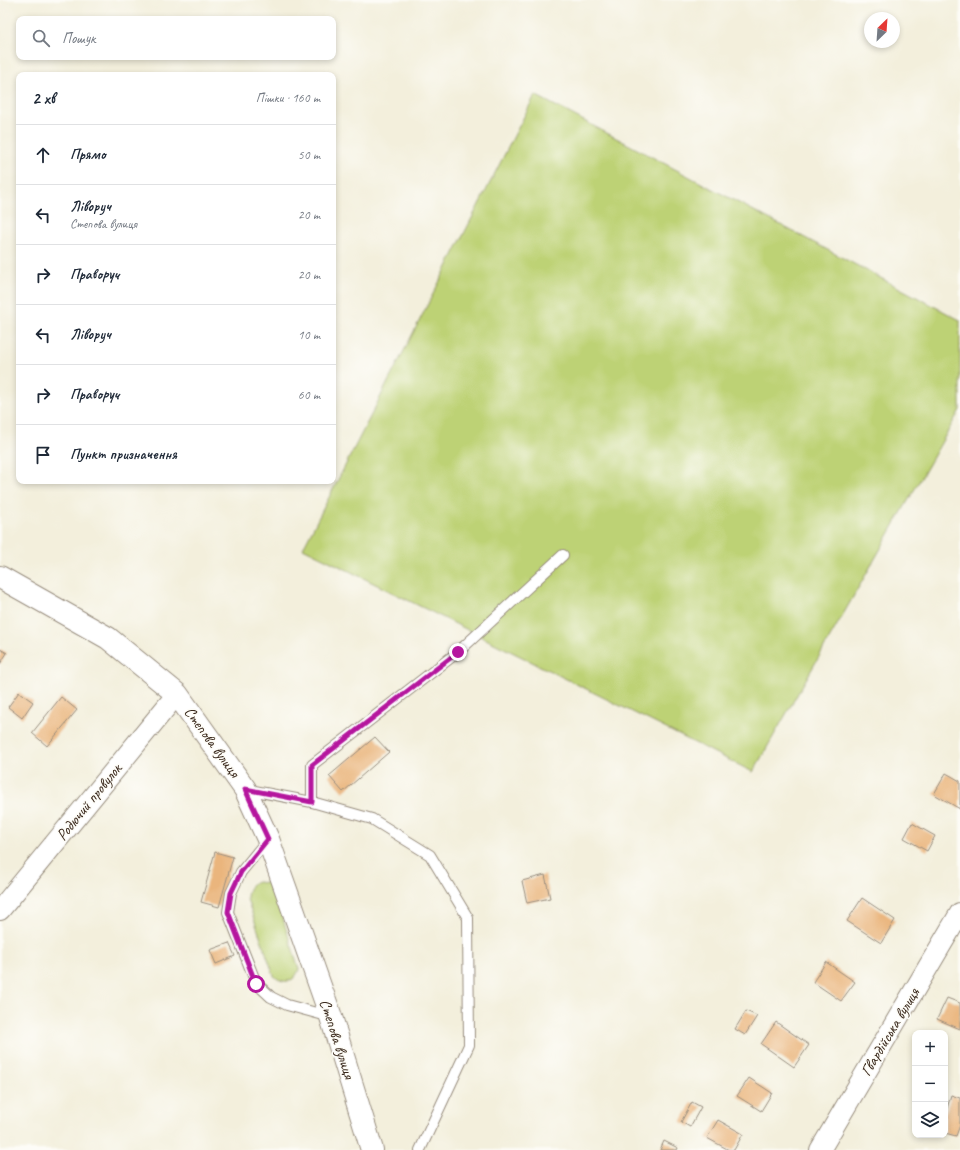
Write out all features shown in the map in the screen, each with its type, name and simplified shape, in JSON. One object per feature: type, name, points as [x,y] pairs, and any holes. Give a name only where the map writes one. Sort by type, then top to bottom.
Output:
[{"type":"street","name":"Степова вулиця","points":[[0,577],[108,638],[177,694],[245,789],[268,839],[331,1017],[372,1150]]},
{"type":"street","name":"Родючий провулок","points":[[0,910],[177,694]]},
{"type":"street","name":"Гвардійська вулиця","points":[[820,1150],[960,913]]},
{"type":"lane","points":[[312,802],[312,765],[458,652],[563,555]]},
{"type":"lane","points":[[245,789],[312,802],[372,819],[430,855],[468,918],[470,1045],[420,1150]]},
{"type":"lane","points":[[268,839],[241,872],[231,893],[228,912],[256,984],[271,997],[287,1005],[331,1017]]},
{"type":"green space","points":[[535,95],[960,320],[960,410],[753,772],[303,548]]},
{"type":"green space","points":[[257,882],[267,883],[274,891],[299,969],[295,977],[289,981],[282,981],[274,976],[247,899],[249,888]]},
{"type":"building","points":[[0,649],[7,653],[0,664]]},
{"type":"building","points":[[19,692],[33,702],[22,718],[8,707]]},
{"type":"building","points":[[61,697],[77,710],[47,746],[32,733]]},
{"type":"building","points":[[375,737],[389,752],[343,792],[329,776]]},
{"type":"building","points":[[946,773],[960,781],[960,809],[934,794]]},
{"type":"building","points":[[912,823],[935,836],[927,851],[904,838]]},
{"type":"building","points":[[215,852],[233,857],[219,907],[201,902]]},
{"type":"building","points":[[545,875],[550,898],[527,903],[522,881]]},
{"type":"building","points":[[862,898],[895,920],[881,943],[847,921]]},
{"type":"building","points":[[229,943],[235,956],[216,964],[210,950]]},
{"type":"building","points":[[826,962],[855,982],[841,1001],[813,982]]},
{"type":"building","points":[[947,998],[960,1003],[960,1029],[937,1019]]},
{"type":"building","points":[[746,1011],[757,1016],[745,1035],[735,1029]]},
{"type":"building","points":[[776,1022],[809,1045],[794,1067],[761,1044]]},
{"type":"building","points":[[749,1078],[772,1093],[761,1111],[737,1096]]},
{"type":"building","points":[[951,1095],[960,1098],[960,1125],[956,1136],[948,1134],[948,1105]]},
{"type":"building","points":[[692,1102],[701,1107],[690,1127],[681,1122]]},
{"type":"building","points":[[718,1120],[743,1134],[734,1150],[729,1150],[707,1138]]},
{"type":"building","points":[[664,1141],[678,1148],[677,1150],[660,1150]]},
{"type":"route","points":[[256,984],[228,912],[231,893],[241,872],[268,839],[245,789],[312,802],[312,765],[458,652]]}]
